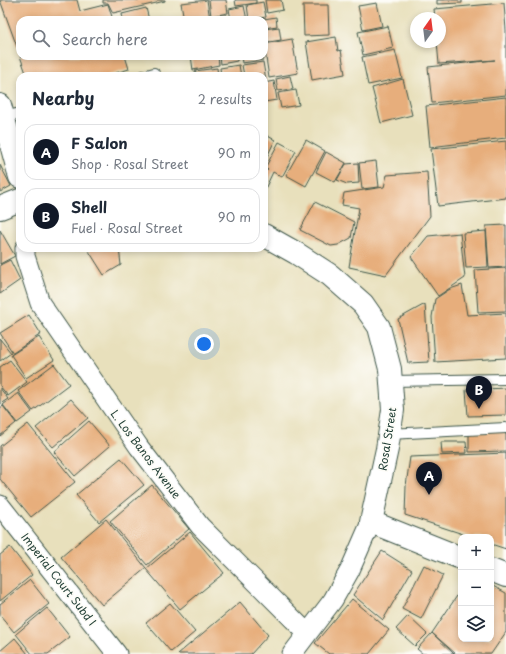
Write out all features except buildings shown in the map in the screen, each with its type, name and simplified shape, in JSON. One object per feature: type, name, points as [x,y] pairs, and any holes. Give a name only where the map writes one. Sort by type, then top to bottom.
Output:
[{"type":"street","points":[[8,112],[16,155]]},
{"type":"street","points":[[0,208],[16,202]]},
{"type":"street","name":"Rosal Street","points":[[268,237],[330,275],[363,304],[378,327],[390,369],[391,381],[393,410],[371,522],[350,570],[333,600],[302,646]]},
{"type":"street","name":"L. Los Banos Avenue","points":[[25,252],[40,303],[139,447],[200,526],[302,646]]},
{"type":"street","name":"Imperial Court Subd I","points":[[0,505],[117,654]]},
{"type":"street","points":[[371,522],[458,557]]},
{"type":"street","points":[[494,571],[506,576]]},
{"type":"lane","points":[[391,381],[506,379]]},
{"type":"lane","points":[[389,434],[506,428]]},
{"type":"place","name":"Shell","points":[[479,409]]},
{"type":"place","name":"F Salon","points":[[429,495]]}]
